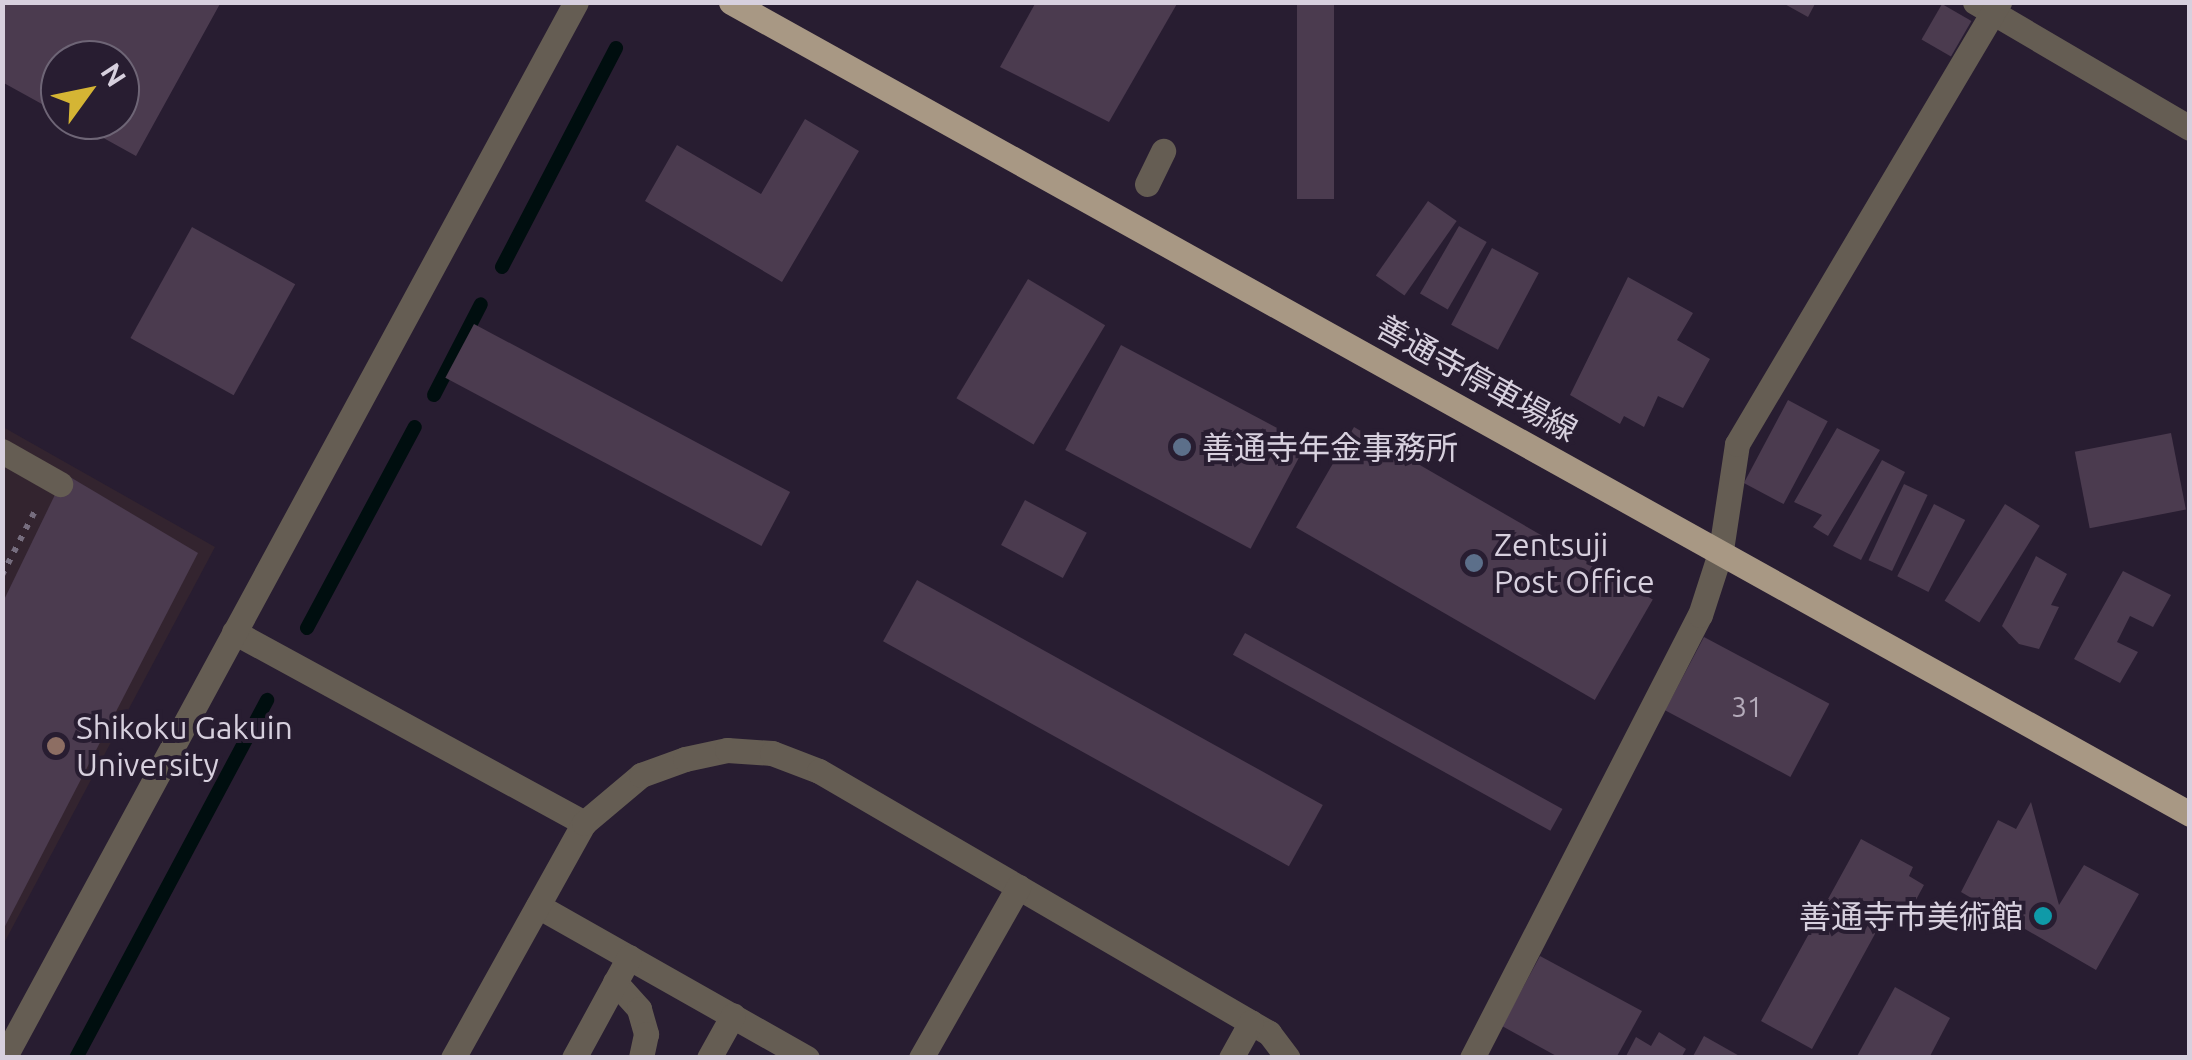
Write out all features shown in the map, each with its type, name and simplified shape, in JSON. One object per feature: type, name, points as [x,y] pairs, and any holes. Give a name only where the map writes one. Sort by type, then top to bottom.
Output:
[{"type":"main road","name":"善通寺停車場線","points":[[731,2],[2190,814]]},
{"type":"street","points":[[4,1058],[576,2]]},
{"type":"street","points":[[1472,1058],[1700,615],[1721,550],[1737,444],[1989,6],[2190,128]]},
{"type":"street","points":[[1146,184],[1164,151]]},
{"type":"street","points":[[2,450],[56,482]]},
{"type":"street","points":[[234,632],[584,823]]},
{"type":"street","points":[[452,1058],[584,823],[641,775],[685,759],[727,750],[772,753],[819,772],[1250,1022],[1269,1034],[1288,1058]]},
{"type":"street","points":[[921,1058],[1018,887]]},
{"type":"street","points":[[538,906],[807,1058]]},
{"type":"street","points":[[574,1058],[629,957]]},
{"type":"street","points":[[615,982],[639,1009],[646,1034],[641,1058]]},
{"type":"street","points":[[708,1058],[733,1015]]},
{"type":"street","points":[[1231,1058],[1250,1022]]},
{"type":"path","points":[[2,575],[56,482]]},
{"type":"shaded area","name":"Shikoku Gakuin University","points":[[3,427],[215,547],[3,945]]},
{"type":"building","points":[[2,2],[221,2],[136,156],[107,140],[140,140],[140,40],[40,40],[40,103],[2,82]]},
{"type":"building","points":[[1036,2],[1178,2],[1109,122],[1000,67]]},
{"type":"building","points":[[1297,2],[1334,2],[1334,199],[1297,199]]},
{"type":"building","points":[[1781,2],[1816,2],[1808,17]]},
{"type":"building","points":[[1942,4],[1971,21],[1951,57],[1922,40]]},
{"type":"building","points":[[805,119],[859,151],[782,282],[645,201],[677,145],[761,194]]},
{"type":"building","points":[[1428,201],[1457,221],[1404,296],[1376,276]]},
{"type":"building","points":[[1459,226],[1487,242],[1448,310],[1420,294]]},
{"type":"building","points":[[192,227],[295,284],[234,395],[130,338]]},
{"type":"building","points":[[1492,248],[1539,273],[1498,350],[1451,325]]},
{"type":"building","points":[[1628,277],[1693,313],[1677,340],[1710,359],[1683,408],[1658,396],[1644,427],[1624,416],[1620,424],[1570,395]]},
{"type":"building","points":[[1028,279],[1105,325],[1034,444],[956,398]]},
{"type":"building","points":[[474,324],[790,492],[761,546],[445,378]]},
{"type":"building","points":[[1121,345],[1306,444],[1251,549],[1065,450]]},
{"type":"building","points":[[1788,400],[1828,421],[1784,504],[1744,483]]},
{"type":"building","points":[[1354,427],[1653,600],[1595,700],[1296,527]]},
{"type":"building","points":[[1837,428],[1880,450],[1828,536],[1813,527],[1822,515],[1794,502]]},
{"type":"building","points":[[2171,433],[2186,510],[2090,528],[2075,452]]},
{"type":"building","points":[[1882,460],[1905,472],[1861,560],[1833,546]]},
{"type":"building","name":"Shikoku Gakuin University","points":[[65,474],[198,553],[2,932],[2,604]]},
{"type":"building","points":[[1904,484],[1928,495],[1892,571],[1869,560]]},
{"type":"building","points":[[1025,500],[1087,533],[1063,578],[1001,545]]},
{"type":"building","points":[[1934,504],[1965,520],[1928,592],[1897,576]]},
{"type":"building","points":[[2005,504],[2040,526],[1979,622],[1945,601]]},
{"type":"building","points":[[2036,556],[2067,574],[2051,605],[2059,607],[2039,649],[2019,644],[2002,626]]},
{"type":"building","points":[[2123,571],[2171,595],[2153,627],[2130,616],[2117,642],[2138,652],[2120,683],[2074,659]]},
{"type":"building","points":[[917,580],[1323,805],[1289,866],[883,641]]},
{"type":"building","points":[[1245,633],[1562,809],[1550,831],[1233,655]]},
{"type":"building","points":[[1704,637],[1829,704],[1790,777],[1665,710]]},
{"type":"building","points":[[2031,802],[2059,905],[2084,865],[2139,894],[2096,970],[1961,892],[1998,820],[2016,829]]},
{"type":"building","points":[[1861,839],[1913,867],[1909,876],[1924,885],[1904,922],[1887,912],[1812,1049],[1761,1021]]},
{"type":"building","points":[[1540,956],[1642,1011],[1616,1058],[1560,1058],[1502,1026]]},
{"type":"building","points":[[1895,987],[1950,1018],[1929,1058],[1856,1058]]},
{"type":"building","points":[[1659,1032],[1686,1049],[1681,1058],[1625,1058],[1636,1037],[1651,1046]]},
{"type":"building","points":[[1704,1036],[1743,1058],[1692,1058]]},
{"type":"waterway","points":[[502,267],[616,48]]},
{"type":"waterway","points":[[434,395],[481,304]]},
{"type":"waterway","points":[[307,628],[415,427]]},
{"type":"waterway","points":[[76,1058],[267,700]]},
{"type":"place","name":"善通寺年金事務所","points":[[1182,447]]},
{"type":"place","name":"Zentsuji Post Office","points":[[1474,563]]},
{"type":"place","name":"Shikoku Gakuin University","points":[[56,746]]},
{"type":"place","name":"善通寺市美術館","points":[[2043,916]]}]
